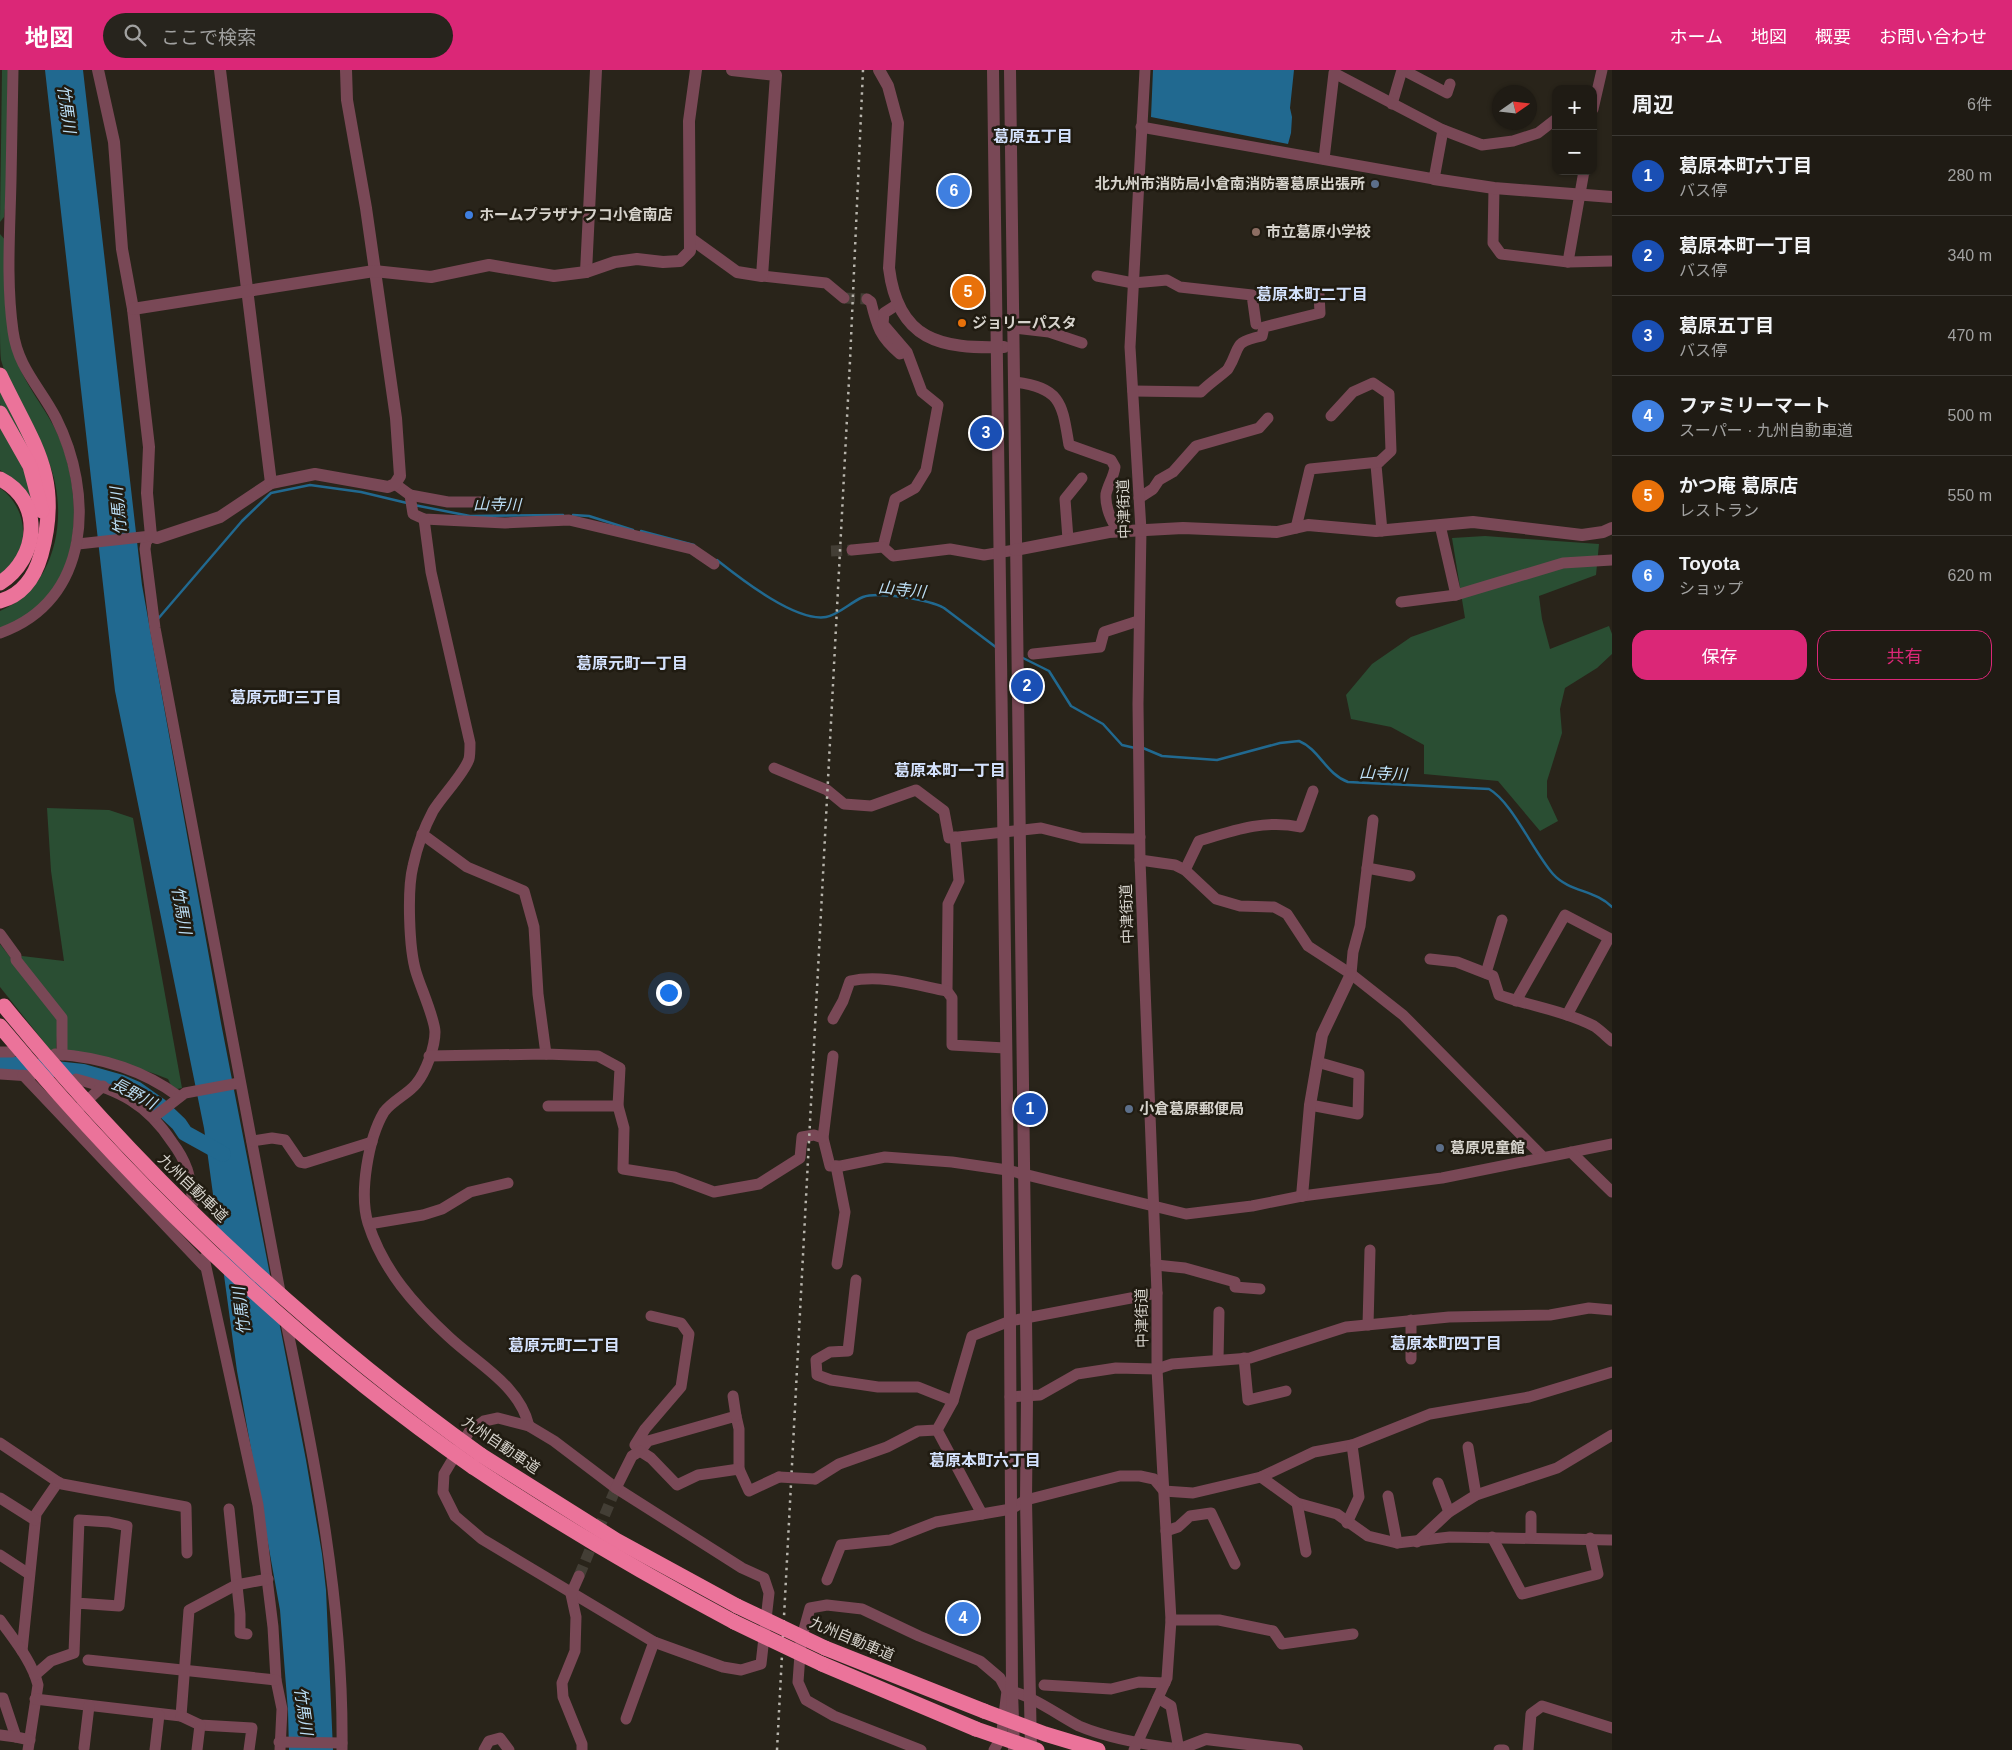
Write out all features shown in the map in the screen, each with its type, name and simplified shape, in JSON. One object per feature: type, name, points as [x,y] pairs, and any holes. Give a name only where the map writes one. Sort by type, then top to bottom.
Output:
[{"type":"highway","points":[[0,375],[43,464],[49,490],[50,516],[44,545],[35,570],[25,586],[0,601]]},
{"type":"highway","points":[[0,413],[30,466],[38,488],[42,509],[44,545]]},
{"type":"highway","points":[[0,479],[17,491],[26,507],[31,523],[31,541],[24,561],[11,575],[0,583]]},
{"type":"highway","name":"九州自動車道","points":[[2,1003],[101,1120],[153,1175],[206,1226],[374,1376],[543,1514],[609,1554],[734,1622],[822,1664],[976,1730],[1036,1750]]},
{"type":"highway","name":"九州自動車道","points":[[0,1026],[91,1132],[198,1240],[307,1340],[357,1381],[477,1461],[737,1606],[825,1648],[1045,1734],[1098,1750]]},
{"type":"street","points":[[0,633],[16,627],[31,618],[47,603],[64,582],[78,544],[79,490],[76,472],[56,418],[27,374],[18,353],[5,228],[13,70]]},
{"type":"street","points":[[0,1074],[27,1076],[66,1120],[205,1263],[221,1328],[258,1505],[268,1579],[276,1680],[282,1709],[280,1746],[342,1747],[337,1625],[330,1566],[302,1399],[252,1142],[237,1084],[152,614],[145,549],[149,447],[133,309],[122,249],[114,142],[98,70]]},
{"type":"street","points":[[220,70],[271,483]]},
{"type":"street","points":[[78,544],[146,536],[164,537],[220,517],[271,483],[315,474],[380,487],[395,484],[400,476],[396,418],[347,100],[346,70]]},
{"type":"street","points":[[586,272],[596,70]]},
{"type":"street","points":[[133,309],[374,271],[432,277],[489,265],[554,276],[586,272],[615,262],[637,259],[663,262],[680,261],[688,256],[690,251],[689,122],[696,70]]},
{"type":"street","points":[[732,70],[776,75],[762,276]]},
{"type":"street","points":[[879,70],[888,86],[898,123],[889,268],[890,282],[898,304],[919,331],[934,340],[952,346],[1014,346]]},
{"type":"street","points":[[993,70],[1010,1321],[1010,1691],[1014,1750]]},
{"type":"street","points":[[1010,70],[1018,829],[1027,1397],[1026,1500],[1031,1750]]},
{"type":"street","name":"中津街道","points":[[1136,1746],[1167,1678],[1171,1620],[1157,1368],[1157,1293],[1140,860],[1138,620],[1141,530],[1130,347],[1145,70]]},
{"type":"street","points":[[1392,104],[1402,70],[1447,93],[1450,84]]},
{"type":"street","points":[[1597,85],[1602,70]]},
{"type":"street","points":[[1324,159],[1334,73],[1443,130],[1482,145],[1513,141],[1538,133],[1552,123]]},
{"type":"street","points":[[1142,127],[1494,188],[1580,193],[1612,197]]},
{"type":"street","points":[[1434,179],[1443,130]]},
{"type":"street","points":[[1568,262],[1583,175]]},
{"type":"street","points":[[1494,188],[1493,242],[1501,254],[1568,262],[1612,261]]},
{"type":"street","points":[[690,238],[736,272],[826,282],[844,298]]},
{"type":"street","points":[[1098,276],[1133,282],[1167,280],[1180,287],[1252,295],[1256,324]]},
{"type":"street","points":[[1133,391],[1201,392],[1211,381],[1228,370],[1238,345],[1247,340],[1262,336],[1264,327],[1320,313],[1319,294]]},
{"type":"street","points":[[866,299],[871,302],[876,325],[885,341],[900,354],[907,352]]},
{"type":"street","points":[[883,547],[895,499],[915,488],[926,470],[938,405],[922,392],[907,352],[883,324],[884,313],[898,304]]},
{"type":"street","points":[[1014,328],[1049,332],[1082,343]]},
{"type":"street","points":[[1014,382],[1030,384],[1052,394],[1063,408],[1069,445],[1111,460],[1115,467],[1106,494],[1113,525],[1119,531]]},
{"type":"street","points":[[1331,416],[1353,392],[1373,384],[1389,394],[1391,451],[1376,465],[1382,531]]},
{"type":"street","points":[[1139,498],[1153,489],[1159,480],[1173,472],[1196,446],[1259,428],[1268,418]]},
{"type":"street","points":[[1296,528],[1310,469],[1379,462]]},
{"type":"street","points":[[1068,539],[1065,499],[1082,478]]},
{"type":"street","points":[[395,484],[410,495],[448,502],[485,502]]},
{"type":"street","points":[[410,495],[413,514],[424,519],[505,523],[569,520],[692,549],[714,564]]},
{"type":"street","points":[[424,519],[430,572],[470,744],[469,760],[434,810],[422,834],[412,869],[410,935],[415,970],[435,1031],[430,1056],[417,1083],[385,1111],[372,1142],[365,1182],[364,1208],[383,1260],[399,1284],[448,1337],[514,1392],[525,1411],[528,1426]]},
{"type":"street","points":[[852,550],[883,547],[893,556],[950,549],[984,555],[1119,531],[1183,528],[1277,532],[1308,525],[1382,531],[1473,522],[1582,535],[1603,532],[1612,528]]},
{"type":"street","points":[[1440,525],[1456,595]]},
{"type":"street","points":[[1401,602],[1456,595],[1563,563],[1612,560]]},
{"type":"street","points":[[1032,654],[1100,647],[1104,632],[1138,620]]},
{"type":"street","points":[[774,768],[826,790],[844,804],[871,806],[916,790],[944,811],[950,838],[1040,828],[1081,838],[1134,839],[1140,837]]},
{"type":"street","points":[[1185,870],[1199,841],[1239,828],[1281,822],[1300,827],[1313,791]]},
{"type":"street","points":[[1302,1196],[1310,1106],[1322,1035],[1350,974],[1360,926],[1373,820]]},
{"type":"street","points":[[422,834],[467,867],[524,891],[534,927],[546,1054]]},
{"type":"street","points":[[955,837],[959,881],[948,904],[947,991],[952,998],[952,1045],[1005,1048]]},
{"type":"street","points":[[1140,860],[1175,865],[1185,870],[1216,899],[1240,906],[1274,907],[1287,914],[1308,946],[1350,974],[1402,1015],[1543,1157]]},
{"type":"street","points":[[1367,868],[1410,876]]},
{"type":"street","points":[[1516,1001],[1565,915],[1609,938],[1566,1015]]},
{"type":"street","points":[[1486,973],[1502,920]]},
{"type":"street","points":[[0,934],[16,956],[16,960],[62,1018],[58,1055],[115,1064],[160,1083],[174,1099]]},
{"type":"street","points":[[1430,960],[1457,962],[1493,976],[1500,995],[1566,1015],[1595,1027],[1612,1041]]},
{"type":"street","points":[[833,1019],[843,1002],[850,982],[863,978],[894,980],[947,991]]},
{"type":"street","points":[[430,1056],[546,1054],[598,1056],[620,1068],[618,1106],[624,1128],[623,1169],[674,1177],[714,1192],[759,1184],[800,1158],[802,1136],[814,1135],[823,1138]]},
{"type":"street","points":[[833,1056],[823,1138],[827,1163],[830,1166],[885,1157],[952,1162],[1007,1170],[1186,1214],[1252,1206],[1302,1196],[1442,1178],[1612,1144]]},
{"type":"street","points":[[1310,1106],[1358,1114],[1359,1074],[1317,1062]]},
{"type":"street","points":[[76,1079],[102,1086],[124,1096],[156,1115],[187,1169],[194,1203]]},
{"type":"street","points":[[156,1115],[174,1099],[192,1092],[237,1084]]},
{"type":"street","points":[[66,1120],[102,1086]]},
{"type":"street","points":[[548,1106],[618,1106]]},
{"type":"street","points":[[252,1142],[272,1138],[285,1140],[300,1162],[305,1163],[372,1142]]},
{"type":"street","points":[[1571,1152],[1612,1192]]},
{"type":"street","points":[[836,1166],[845,1212],[837,1264]]},
{"type":"street","points":[[369,1224],[423,1215],[442,1209],[470,1192],[508,1183]]},
{"type":"street","points":[[1368,1325],[1370,1250]]},
{"type":"street","points":[[1156,1265],[1185,1268],[1235,1282],[1235,1287],[1260,1289]]},
{"type":"street","points":[[856,1280],[848,1351],[830,1352],[816,1360],[817,1375],[831,1380],[878,1388],[918,1387],[953,1401]]},
{"type":"street","points":[[937,1430],[953,1401],[972,1336],[1010,1321],[1157,1293]]},
{"type":"street","points":[[1010,1397],[1040,1395],[1077,1374],[1116,1368],[1157,1368],[1172,1364],[1244,1358],[1346,1327],[1449,1317],[1550,1315],[1589,1308],[1612,1310]]},
{"type":"street","points":[[1218,1360],[1219,1312]]},
{"type":"street","points":[[651,1316],[681,1323],[689,1334],[681,1387],[645,1429],[635,1445],[652,1458],[677,1485],[698,1475],[739,1469]]},
{"type":"street","points":[[1411,1320],[1411,1360]]},
{"type":"street","points":[[1244,1358],[1248,1400],[1286,1391]]},
{"type":"street","points":[[827,1580],[841,1545],[890,1540],[936,1522],[1011,1509],[1026,1500],[1120,1476],[1140,1476],[1154,1479],[1164,1491],[1193,1494],[1261,1477],[1314,1452],[1352,1445],[1430,1414],[1529,1397],[1612,1372]]},
{"type":"street","points":[[733,1396],[739,1429],[739,1469],[749,1491],[779,1478],[814,1479],[839,1464],[887,1447],[918,1431],[937,1430]]},
{"type":"street","points":[[616,1488],[632,1456],[648,1441],[736,1416]]},
{"type":"street","points":[[498,1418],[528,1426],[554,1441],[616,1488],[742,1568],[764,1578],[769,1594],[761,1664],[741,1670],[724,1667],[654,1642],[482,1539],[455,1516],[443,1492],[444,1474],[469,1432],[484,1421],[498,1418]]},
{"type":"street","points":[[937,1430],[982,1514]]},
{"type":"street","points":[[1417,1542],[1449,1512],[1476,1495],[1557,1468],[1612,1435]]},
{"type":"street","points":[[0,1443],[62,1484],[186,1506],[187,1553]]},
{"type":"street","points":[[1347,1523],[1359,1497],[1352,1445]]},
{"type":"street","points":[[1468,1447],[1476,1495]]},
{"type":"street","points":[[1261,1477],[1298,1503],[1337,1514],[1347,1523],[1368,1536],[1397,1543],[1450,1537],[1590,1538],[1612,1540]]},
{"type":"street","points":[[22,1651],[36,1514],[58,1482]]},
{"type":"street","points":[[1438,1483],[1449,1512]]},
{"type":"street","points":[[1388,1496],[1397,1543]]},
{"type":"street","points":[[0,1498],[35,1520]]},
{"type":"street","points":[[1298,1503],[1306,1552]]},
{"type":"street","points":[[229,1509],[240,1614],[240,1633],[247,1634]]},
{"type":"street","points":[[1166,1531],[1178,1528],[1190,1516],[1211,1513],[1235,1564]]},
{"type":"street","points":[[1530,1516],[1531,1537]]},
{"type":"street","points":[[35,1675],[51,1661],[74,1653],[76,1603],[80,1520],[109,1522],[127,1526],[119,1606],[76,1603]]},
{"type":"street","points":[[1492,1537],[1522,1594],[1598,1574],[1590,1538]]},
{"type":"street","points":[[0,1554],[29,1574]]},
{"type":"street","points":[[579,1576],[571,1594],[576,1617],[575,1651],[562,1684],[563,1697],[582,1744],[582,1750]]},
{"type":"street","points":[[181,1716],[189,1610],[236,1585],[268,1579]]},
{"type":"street","points":[[921,1750],[834,1716],[806,1700],[798,1682],[801,1640],[810,1608],[827,1605],[862,1609],[919,1636],[980,1661],[1000,1678],[1010,1691],[1079,1726],[1136,1746],[1180,1749],[1206,1739],[1297,1750]]},
{"type":"street","points":[[0,1620],[22,1651],[38,1684],[34,1699],[29,1745],[16,1737],[0,1735]]},
{"type":"street","points":[[1171,1620],[1219,1620],[1273,1631],[1282,1644],[1353,1634]]},
{"type":"street","points":[[626,1719],[654,1642]]},
{"type":"street","points":[[88,1660],[276,1680]]},
{"type":"street","points":[[1044,1685],[1111,1690],[1139,1682],[1164,1683]]},
{"type":"street","points":[[994,1750],[1000,1738],[1010,1691]]},
{"type":"street","points":[[0,1698],[3,1698],[16,1737]]},
{"type":"street","points":[[1158,1698],[1171,1706],[1180,1749]]},
{"type":"street","points":[[34,1699],[159,1715],[181,1716],[200,1725],[252,1728],[250,1750]]},
{"type":"street","points":[[84,1748],[89,1706]]},
{"type":"street","points":[[1528,1750],[1531,1714],[1542,1706],[1612,1728]]},
{"type":"street","points":[[155,1750],[159,1715]]},
{"type":"street","points":[[197,1750],[200,1725]]},
{"type":"street","points":[[484,1750],[489,1741],[494,1738],[500,1738],[508,1750]]},
{"type":"street","points":[[1498,1750],[1504,1750]]},
{"type":"green space","points":[[2,70],[8,70],[6,199],[4,217],[0,222]]},
{"type":"green space","points":[[0,234],[6,241],[16,358],[25,378],[58,435],[66,457],[74,507],[73,532],[68,557],[59,579],[46,599],[21,619],[0,629],[0,611],[19,600],[35,585],[46,567],[54,547],[58,525],[58,503],[55,481],[43,447],[11,386],[1,360]]},
{"type":"green space","points":[[0,389],[29,447],[29,452],[0,404]]},
{"type":"green space","points":[[0,424],[26,475],[34,501],[38,530],[21,487],[0,470]]},
{"type":"green space","points":[[0,488],[8,495],[19,512],[23,532],[19,552],[14,561],[0,575]]},
{"type":"green space","points":[[1485,536],[1599,544],[1596,575],[1539,596],[1542,619],[1550,649],[1609,626],[1612,634],[1612,654],[1597,668],[1565,688],[1560,709],[1562,733],[1547,781],[1547,797],[1558,821],[1540,831],[1498,781],[1424,774],[1424,745],[1391,727],[1351,719],[1346,695],[1372,664],[1411,637],[1465,618],[1452,538]]},
{"type":"green space","points":[[47,808],[109,810],[133,818],[182,1088],[177,1089],[171,1085],[168,1079],[131,1066],[67,1053],[66,1027],[19,958],[22,956],[64,961],[51,871]]},
{"type":"green space","points":[[0,944],[58,1019],[56,1052],[52,1052],[0,987]]},
{"type":"water","name":"竹馬川","points":[[45,70],[83,70],[142,585],[221,1023],[306,1460],[322,1554],[326,1590],[333,1750],[289,1750],[288,1711],[280,1610],[237,1371],[204,1128],[115,691]]},
{"type":"water","points":[[1153,70],[1294,70],[1290,108],[1292,117],[1291,133],[1288,144],[1151,117]]},
{"type":"waterway","name":"山寺川","points":[[157,620],[242,521],[271,493],[310,485],[361,492],[407,503]]},
{"type":"waterway","name":"山寺川","points":[[414,505],[470,516],[563,515]]},
{"type":"waterway","name":"山寺川","points":[[573,515],[589,516],[633,530]]},
{"type":"waterway","name":"山寺川","points":[[641,531],[694,545]]},
{"type":"waterway","name":"山寺川","points":[[717,560],[769,597],[799,613],[813,617],[826,617],[835,614],[858,599],[870,595],[916,599],[944,608],[997,648]]},
{"type":"waterway","name":"山寺川","points":[[1023,658],[1049,671],[1071,706],[1103,724],[1122,745],[1135,748]]},
{"type":"waterway","name":"山寺川","points":[[1143,748],[1162,756],[1217,760],[1280,743],[1299,741],[1312,750],[1334,773],[1348,782],[1489,789],[1498,795],[1506,805],[1545,864],[1559,880],[1606,901],[1612,907]]},
{"type":"waterway","name":"長野川","points":[[0,1063],[83,1072],[122,1083],[136,1089],[160,1106],[179,1124],[185,1133],[223,1154]]},
{"type":"tunnel","points":[[844,298],[867,299]]},
{"type":"tunnel","points":[[831,551],[852,550]]},
{"type":"tunnel","points":[[579,1576],[616,1488]]},
{"type":"railway","points":[[777,1750],[850,361],[863,70]]},
{"type":"place","name":"北九州市消防局小倉南消防署葛原出張所","points":[[1375,184]]},
{"type":"place","name":"Toyota","points":[[954,191]]},
{"type":"place","name":"ホームプラザナフコ小倉南店","points":[[469,215]]},
{"type":"place","name":"市立葛原小学校","points":[[1256,232]]},
{"type":"place","name":"かつ庵 葛原店","points":[[968,292]]},
{"type":"place","name":"ジョリーパスタ","points":[[962,323]]},
{"type":"place","name":"葛原五丁目","points":[[986,433]]},
{"type":"place","name":"葛原本町一丁目","points":[[1027,686]]},
{"type":"place","name":"葛原本町六丁目","points":[[1030,1109]]},
{"type":"place","name":"小倉葛原郵便局","points":[[1129,1109]]},
{"type":"place","name":"葛原児童館","points":[[1440,1148]]},
{"type":"place","name":"ファミリーマート","points":[[963,1618]]},
{"type":"district","name":"葛原五丁目","points":[[1033,136]]},
{"type":"district","name":"葛原本町二丁目","points":[[1312,294]]},
{"type":"district","name":"葛原元町一丁目","points":[[632,663]]},
{"type":"district","name":"葛原元町三丁目","points":[[286,697]]},
{"type":"district","name":"葛原本町一丁目","points":[[950,770]]},
{"type":"district","name":"葛原本町四丁目","points":[[1446,1343]]},
{"type":"district","name":"葛原元町二丁目","points":[[564,1345]]},
{"type":"district","name":"葛原本町六丁目","points":[[985,1460]]}]
